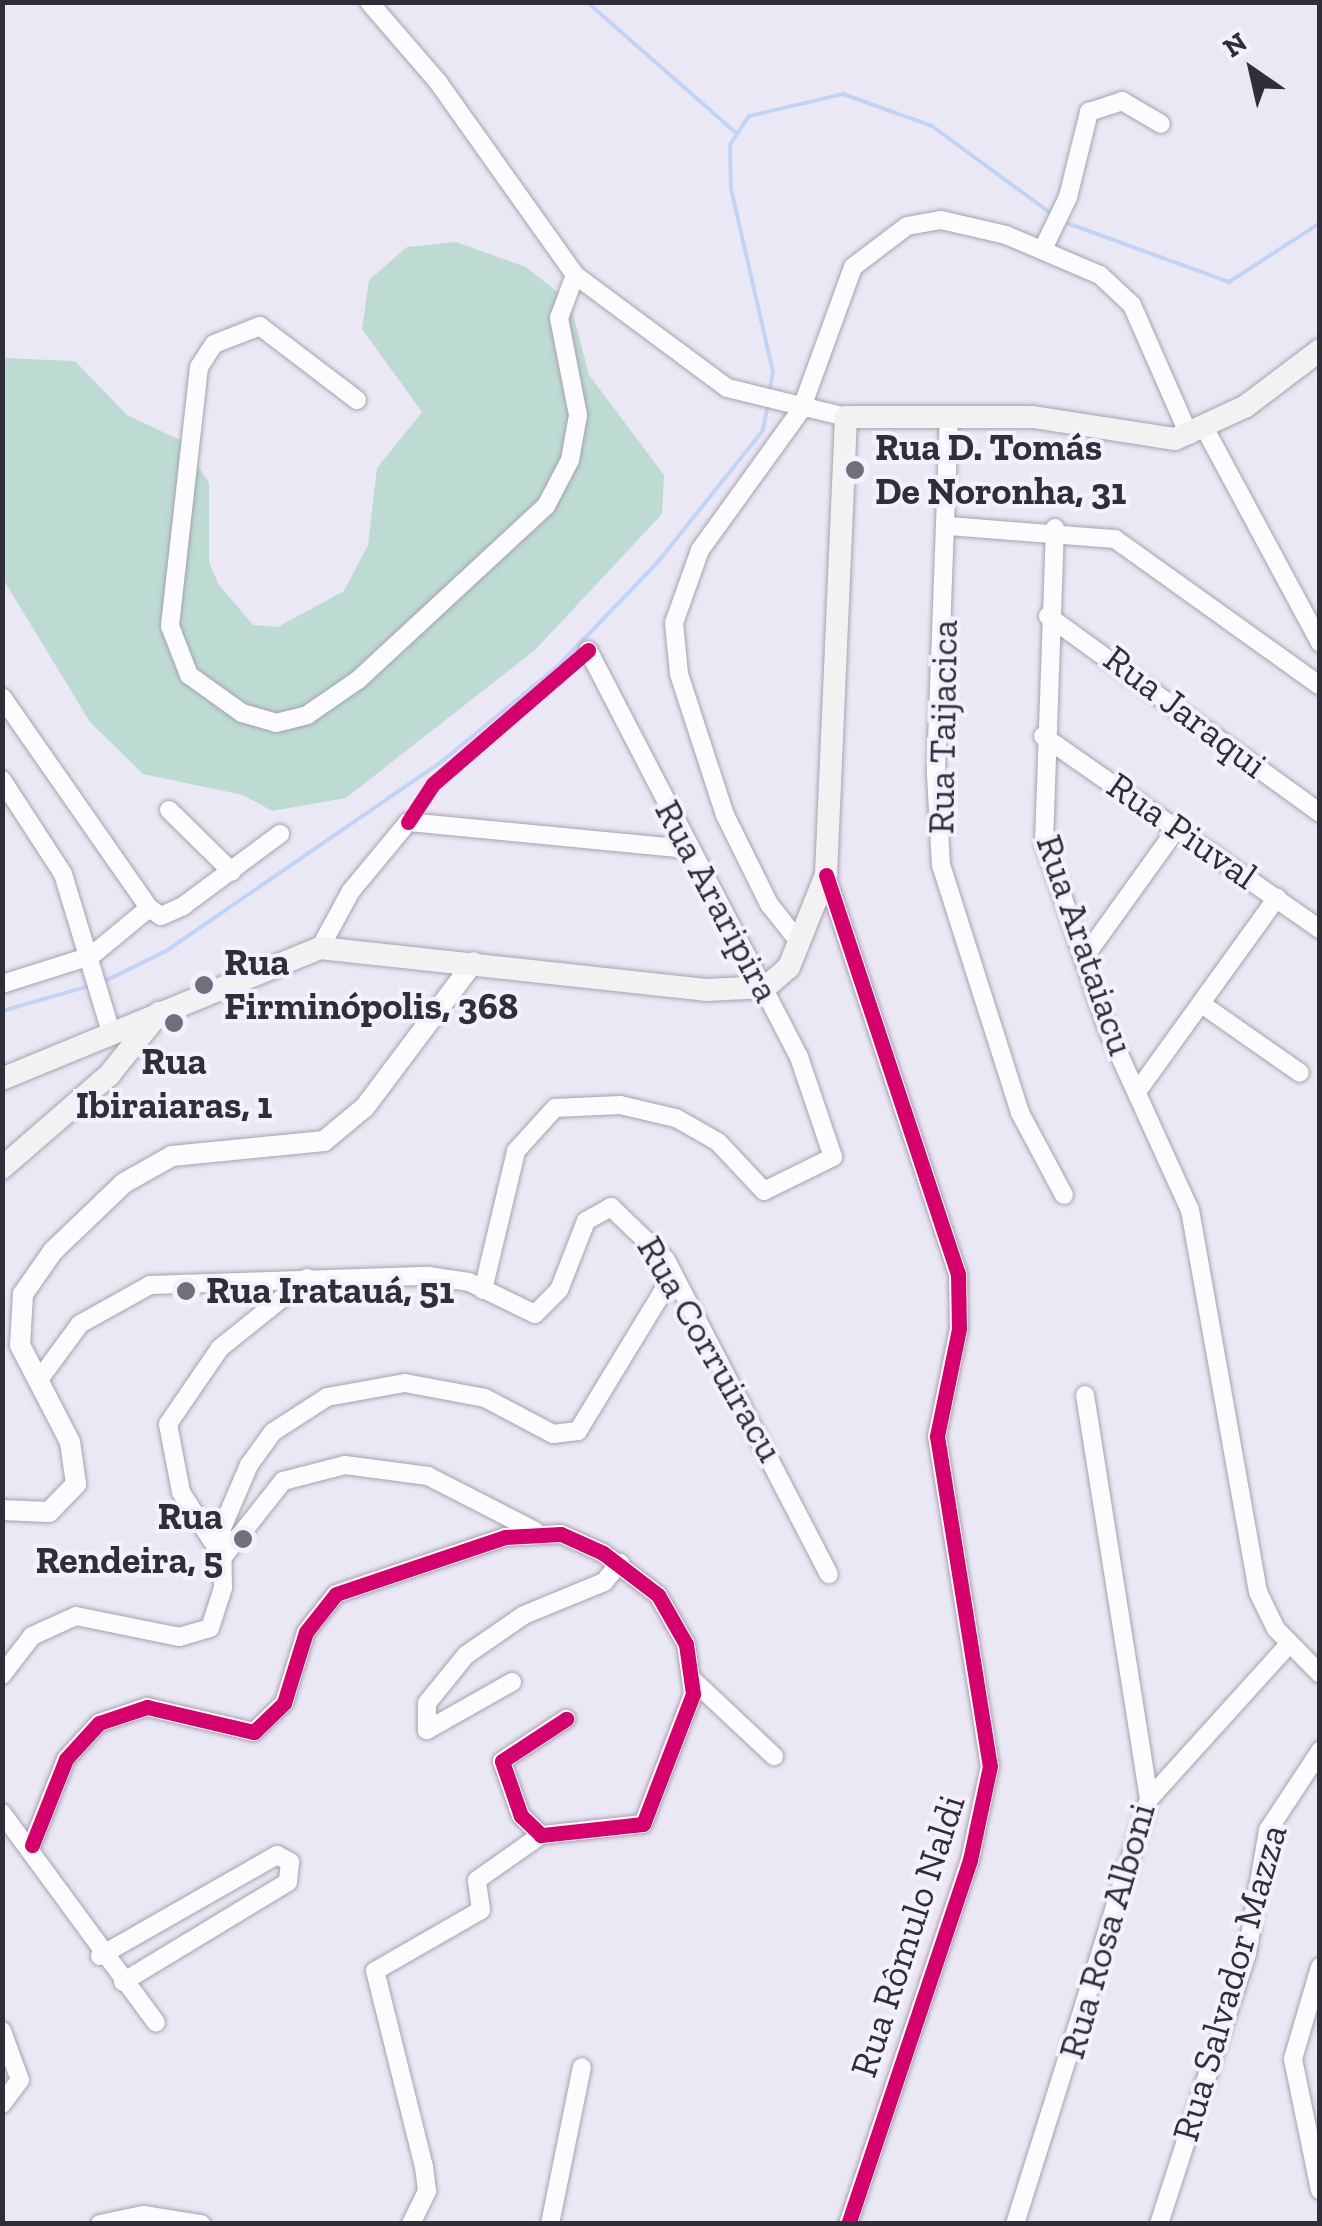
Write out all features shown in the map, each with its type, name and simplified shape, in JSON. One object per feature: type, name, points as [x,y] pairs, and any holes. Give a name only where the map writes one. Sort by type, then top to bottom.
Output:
[{"type":"main road","points":[[2,1168],[126,1057],[138,1030],[162,1011],[320,948],[760,990],[782,978],[826,875],[846,416],[1033,417],[1138,438],[1197,432],[1320,350]]},
{"type":"main road","points":[[2,1079],[109,1025],[138,1030]]},
{"type":"main road","points":[[109,1025],[126,1057]]},
{"type":"street","points":[[369,2],[438,82],[574,275],[743,394],[780,407],[846,416]]},
{"type":"street","points":[[1046,243],[1068,197],[1084,123],[1097,104],[1136,104],[1161,124]]},
{"type":"street","points":[[800,943],[769,904],[725,815],[679,674],[674,612],[714,526],[801,410],[842,284],[888,236],[952,221],[1046,243],[1122,293],[1197,432],[1320,643]]},
{"type":"street","points":[[357,400],[260,326],[214,344],[199,367],[170,626],[189,675],[242,713],[276,722],[345,688],[546,506],[570,460],[578,415],[559,318],[574,275]]},
{"type":"street","name":"Rua Taijacica","points":[[948,415],[948,526],[936,774],[942,865],[1020,1114],[1064,1194]]},
{"type":"street","points":[[948,526],[1055,528],[1102,534],[1142,553],[1320,686]]},
{"type":"street","name":"Rua Arataiacu","points":[[1055,528],[1043,736],[1044,842],[1084,959],[1194,1229],[1258,1592],[1289,1644],[1320,1674]]},
{"type":"street","name":"Rua Jaraqui","points":[[1048,616],[1320,813]]},
{"type":"street","name":"Rua Araripira","points":[[484,1290],[516,1152],[555,1108],[620,1105],[676,1118],[718,1142],[758,1186],[777,1190],[833,1157],[800,1057],[760,990],[588,650]]},
{"type":"street","points":[[2,696],[148,908],[164,916],[232,872],[280,834]]},
{"type":"street","name":"Rua Piuval","points":[[1043,736],[1320,930]]},
{"type":"street","points":[[2,780],[59,864],[109,1025]]},
{"type":"street","points":[[169,810],[232,872]]},
{"type":"street","points":[[320,948],[351,891],[408,822],[687,849]]},
{"type":"street","points":[[1084,959],[1178,828]]},
{"type":"street","name":"Rua Rômulo Naldi","points":[[826,875],[958,1273],[949,1369],[937,1436],[983,1693],[989,1786],[848,2224]]},
{"type":"street","points":[[1138,1089],[1276,898]]},
{"type":"street","points":[[2,984],[92,964],[148,908]]},
{"type":"street","points":[[2,1510],[49,1512],[76,1484],[70,1442],[20,1345],[23,1294],[101,1202],[172,1156],[324,1141],[365,1108],[474,962]]},
{"type":"street","points":[[1202,1005],[1300,1073]]},
{"type":"street","name":"Rua Corruiracu","points":[[484,1290],[513,1310],[540,1313],[586,1221],[611,1207],[645,1231],[673,1275],[829,1574]]},
{"type":"street","points":[[2,1675],[32,1636],[76,1616],[199,1635],[217,1617],[222,1528],[250,1464],[310,1406],[405,1383],[472,1394],[572,1434],[607,1396],[673,1275]]},
{"type":"street","points":[[38,1381],[80,1324],[127,1292],[312,1276],[428,1276],[484,1290]]},
{"type":"street","points":[[223,1558],[182,1492],[168,1424],[220,1348],[268,1302],[312,1276]]},
{"type":"street","name":"Rua Rosa Alboni","points":[[1015,2224],[1148,1799],[1085,1395]]},
{"type":"street","points":[[223,1558],[283,1480],[345,1465],[428,1476],[535,1531],[575,1538],[620,1563],[674,1618],[694,1681],[774,1756]]},
{"type":"street","points":[[32,1845],[54,1781],[99,1724],[147,1707],[254,1732],[284,1703],[306,1632],[336,1594],[535,1531]]},
{"type":"street","points":[[512,1682],[427,1730],[428,1703],[466,1655],[524,1615],[604,1582],[620,1563]]},
{"type":"street","points":[[1148,1799],[1289,1644]]},
{"type":"street","points":[[411,2224],[426,2190],[375,1971],[481,1910],[478,1880],[541,1836],[643,1824],[694,1681]]},
{"type":"street","points":[[541,1836],[520,1816],[502,1761],[566,1719]]},
{"type":"street","name":"Rua Salvador Mazza","points":[[1159,2224],[1247,1952],[1268,1830],[1320,1751]]},
{"type":"street","points":[[2,1814],[32,1845],[100,1956],[156,2023]]},
{"type":"street","points":[[100,1956],[276,1855],[290,1862],[288,1882],[123,1982]]},
{"type":"street","points":[[1320,1967],[1293,2059],[1320,2190]]},
{"type":"street","points":[[2,2031],[20,2080],[2,2104]]},
{"type":"street","points":[[550,2224],[582,2067]]},
{"type":"street","points":[[100,2224],[144,2215],[201,2224]]},
{"type":"green space","points":[[456,242],[526,267],[570,302],[589,375],[664,475],[662,514],[535,650],[346,798],[272,811],[243,795],[143,774],[90,722],[3,579],[2,358],[75,361],[127,415],[182,441],[209,483],[209,562],[219,585],[253,625],[278,627],[344,591],[368,545],[377,468],[422,412],[362,329],[369,280],[407,247]]},
{"type":"waterway","points":[[587,2],[737,134]]},
{"type":"waterway","points":[[769,394],[773,372],[731,188],[730,145],[749,116],[843,94],[932,126],[1052,214]]},
{"type":"waterway","points":[[1064,222],[1229,282],[1320,223]]},
{"type":"waterway","points":[[103,982],[166,951],[445,759],[558,666],[657,563],[763,430],[768,404]]},
{"type":"waterway","points":[[2,1011],[89,986]]},
{"type":"cycle path","points":[[408,822],[433,784],[588,650]]},
{"type":"cycle path","points":[[826,875],[958,1273],[959,1329],[937,1436],[990,1766],[970,1860],[848,2224]]},
{"type":"cycle path","points":[[32,1845],[66,1759],[99,1723],[147,1707],[254,1732],[284,1703],[306,1632],[336,1594],[505,1537],[561,1534],[603,1553],[658,1595],[686,1644],[693,1694],[643,1824],[541,1835],[521,1816],[502,1761],[566,1719]]},
{"type":"place","name":"Rua D. Tomás De Noronha, 31","points":[[855,470]]},
{"type":"place","name":"Rua Firminópolis, 368","points":[[204,985]]},
{"type":"place","name":"Rua Ibiraiaras, 1","points":[[174,1023]]},
{"type":"place","name":"Rua Iratauá, 51","points":[[186,1291]]},
{"type":"place","name":"Rua Rendeira, 5","points":[[243,1539]]}]
